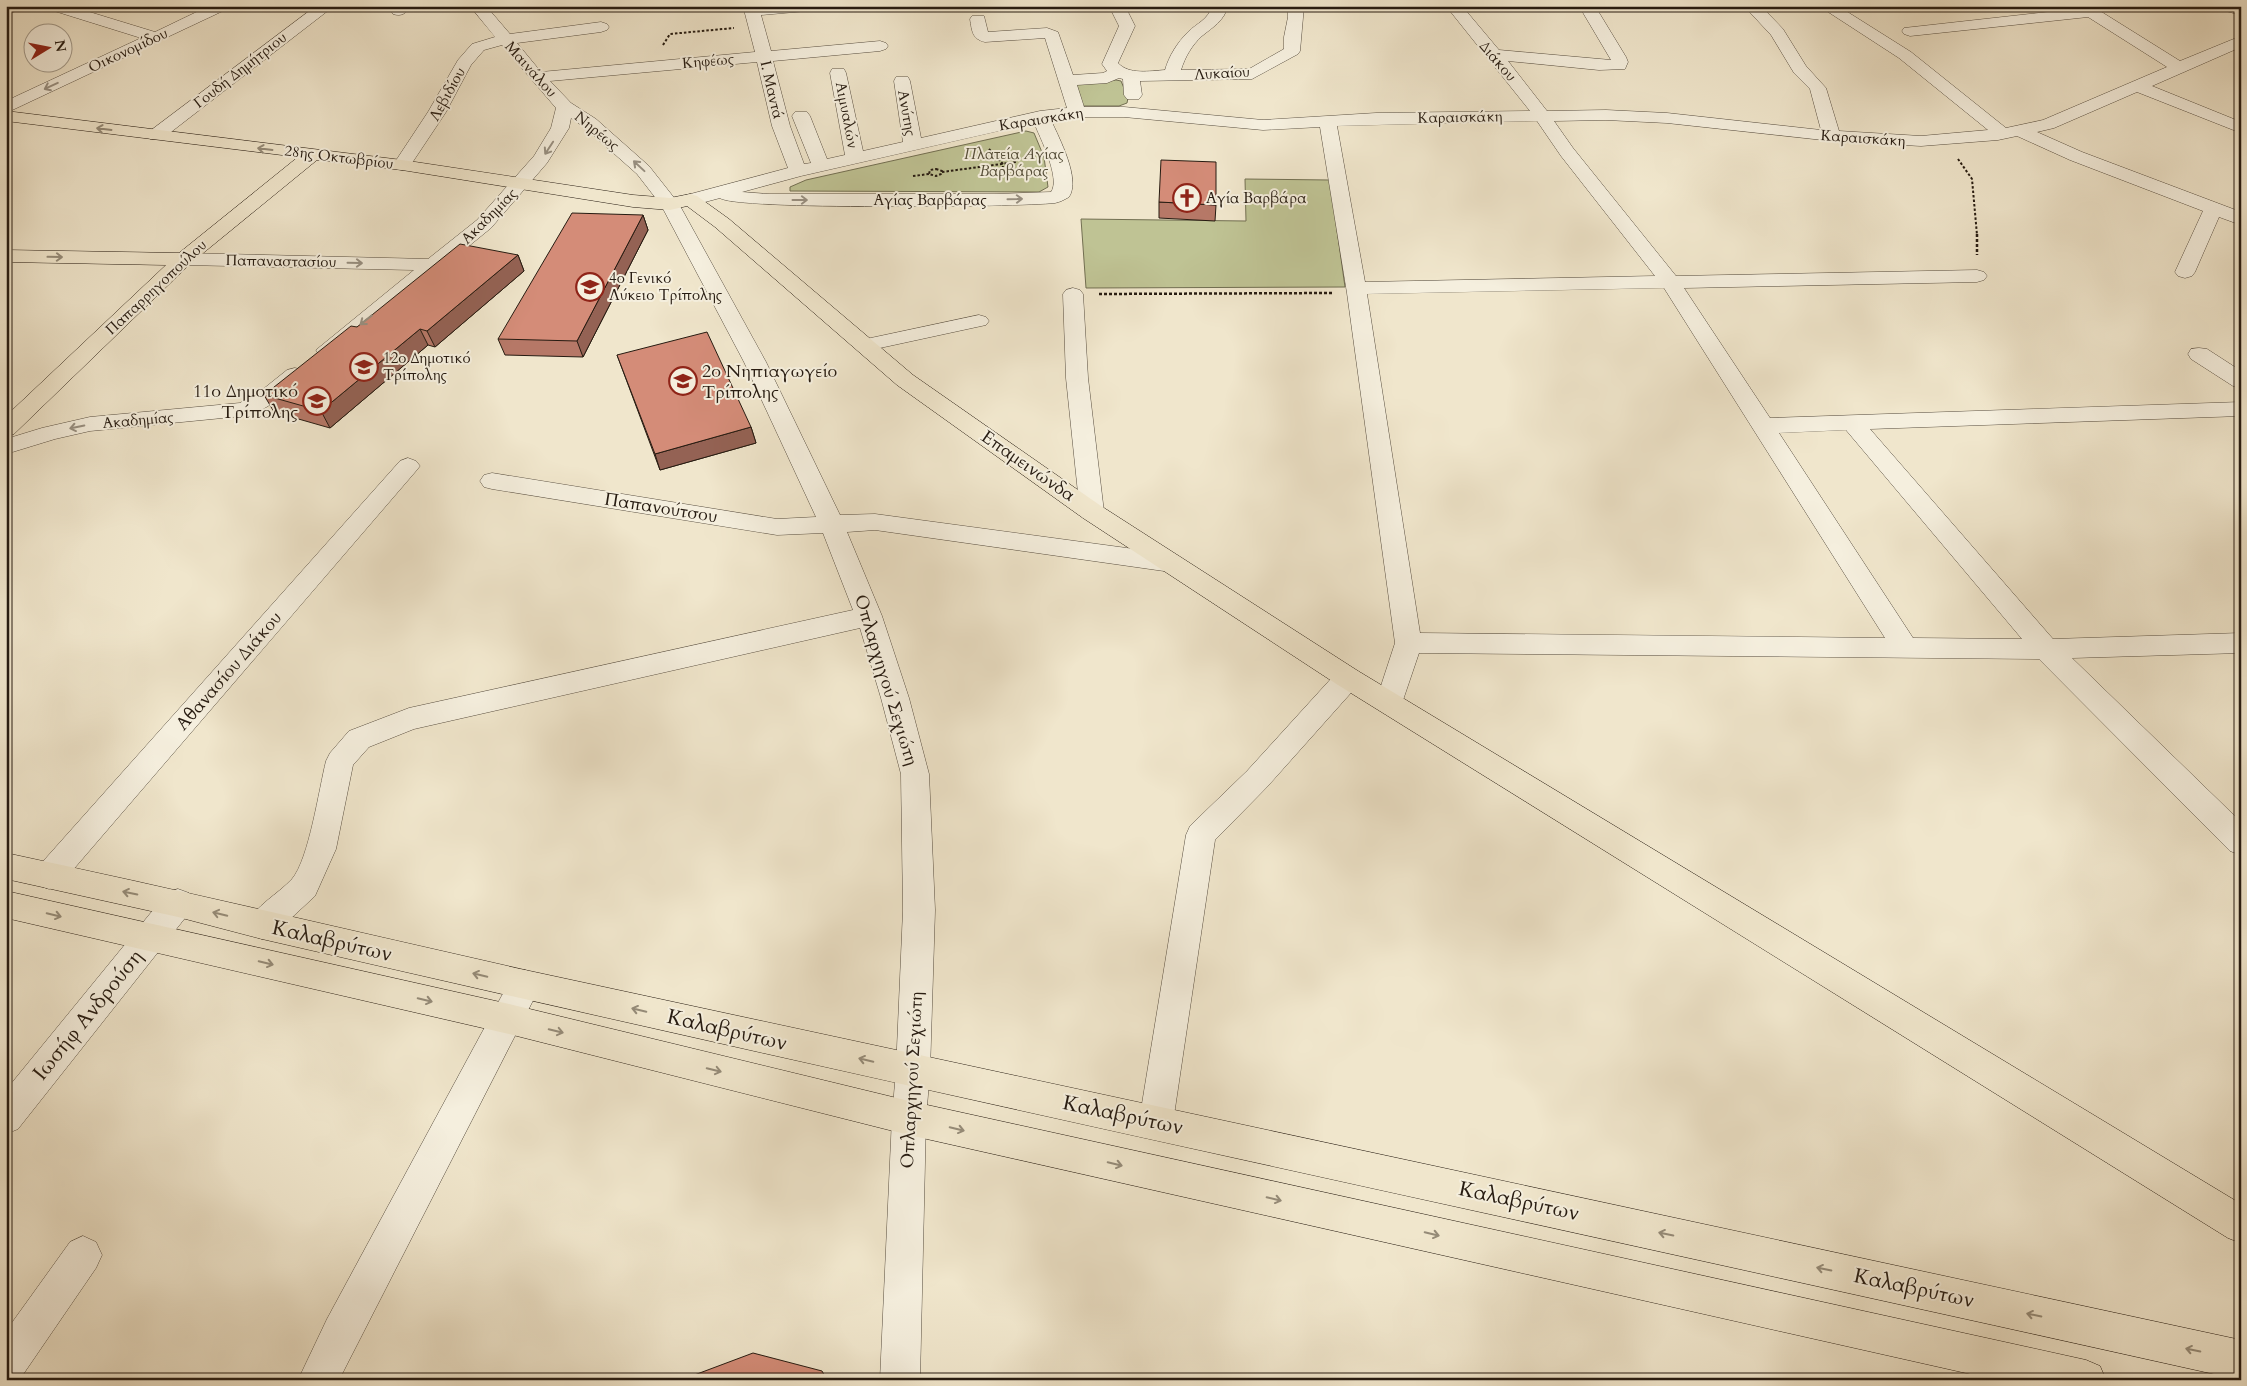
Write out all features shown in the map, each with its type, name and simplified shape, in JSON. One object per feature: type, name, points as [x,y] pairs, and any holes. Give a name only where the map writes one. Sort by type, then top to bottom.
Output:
[{"type":"main road","name":"28ης Οκτωβρίου","points":[[6,116],[402,165],[633,201],[680,202]]},
{"type":"main road","name":"Παπαρρηγοπούλου","points":[[6,429],[184,259],[313,154]]},
{"type":"main road","name":"Επαμεινώνδα","points":[[680,202],[722,222],[905,380],[1092,512],[1348,678],[1390,701],[2241,1225]]},
{"type":"main road","name":"Παπαναστασίου","points":[[6,256],[184,259]]},
{"type":"main road","name":"Καλαβρύτων","points":[[6,866],[178,903],[262,925],[913,1071],[1156,1122],[2241,1360]]},
{"type":"main road","name":"Καλαβρύτων","points":[[6,904],[508,1019],[909,1118],[2086,1380]]},
{"type":"street","points":[[6,10],[16,6]]},
{"type":"street","points":[[53,6],[155,37]]},
{"type":"street","name":"Οικονομίδου","points":[[6,108],[222,6]]},
{"type":"street","name":"Γουδή Δημήτριου","points":[[156,135],[326,6]]},
{"type":"street","name":"Μαινάλου","points":[[478,6],[537,77],[575,99],[542,160],[520,184]]},
{"type":"street","points":[[753,15],[806,6]]},
{"type":"street","points":[[1117,6],[1127,26],[1110,64],[1124,74],[1136,114]]},
{"type":"street","points":[[1172,76],[1173,67],[1182,50],[1191,38],[1217,18],[1220,6]]},
{"type":"street","name":"Λυκαίου","points":[[1067,81],[1107,78],[1124,74],[1172,76],[1237,76],[1252,74],[1292,51],[1296,6]]},
{"type":"street","name":"Διάκου","points":[[1454,6],[1542,115],[1567,152],[1671,283],[1905,647]]},
{"type":"street","points":[[1492,54],[1599,65],[1619,65],[1618,57],[1587,6]]},
{"type":"street","points":[[1752,6],[1777,32],[1800,70],[1818,88],[1832,136]]},
{"type":"street","points":[[1828,6],[1905,54],[2011,133],[2241,219]]},
{"type":"street","points":[[2223,6],[2241,10]]},
{"type":"street","points":[[1910,31],[2086,9],[2180,68]]},
{"type":"street","name":"Ι. Μαντά","points":[[753,15],[781,126],[798,171]]},
{"type":"street","points":[[978,19],[981,35],[985,37],[1047,33],[1052,35],[1076,112]]},
{"type":"street","name":"Λεβιδίου","points":[[402,165],[437,112],[472,52],[481,46],[505,40],[602,27]]},
{"type":"street","name":"Καραισκάκη","points":[[680,202],[855,158],[1040,116],[1076,112],[1136,114],[1248,125],[1376,118],[1542,115],[1667,118],[1889,141],[1941,141],[2011,133],[2048,124],[2241,41]]},
{"type":"street","name":"Κηφέως","points":[[537,77],[880,46]]},
{"type":"street","name":"Νηρέως","points":[[616,70],[575,99],[590,123],[680,202]]},
{"type":"street","name":"Αιμυαλών","points":[[838,73],[855,158]]},
{"type":"street","name":"Ανύτης","points":[[902,81],[913,145]]},
{"type":"street","points":[[2138,86],[2241,128]]},
{"type":"street","points":[[801,116],[821,166]]},
{"type":"street","name":"Αγίας Βαρβάρας","points":[[716,193],[769,200],[1048,198],[1062,193],[1064,186],[1058,159],[1040,116]]},
{"type":"street","points":[[1328,122],[1357,290],[1408,643],[1390,701]]},
{"type":"street","name":"Ακαδημίας","points":[[6,447],[50,433],[90,424],[244,410],[270,395],[435,265],[484,224],[520,184]]},
{"type":"street","points":[[746,185],[769,200]]},
{"type":"street","name":"Οπλαρχηγού Σεχιώτη","points":[[680,202],[831,523],[869,616],[895,698],[915,774],[919,910],[913,1071],[909,1118],[900,1380]]},
{"type":"street","points":[[2185,272],[2214,208]]},
{"type":"street","name":"Παπαναστασίου","points":[[184,259],[435,265]]},
{"type":"street","points":[[1357,290],[1977,276]]},
{"type":"street","points":[[1073,294],[1077,378],[1092,512]]},
{"type":"street","points":[[866,345],[979,321]]},
{"type":"street","points":[[2199,354],[2241,382]]},
{"type":"street","points":[[1762,426],[2241,409]]},
{"type":"street","points":[[1851,422],[2046,649],[2241,842]]},
{"type":"street","name":"Αθανασίου Διάκου","points":[[50,876],[408,466]]},
{"type":"street","name":"Παπανούτσου","points":[[492,481],[777,526],[875,522],[1171,563]]},
{"type":"street","points":[[262,925],[304,887],[321,849],[340,761],[359,739],[409,719],[869,616]]},
{"type":"street","points":[[1408,643],[2046,649],[2241,644]]},
{"type":"street","points":[[1156,1122],[1201,835],[1257,779],[1348,678]]},
{"type":"street","name":"Ιωσήφ Ανδρούση","points":[[6,1117],[178,903]]},
{"type":"street","points":[[318,1380],[525,985]]},
{"type":"street","points":[[6,1365],[83,1255]]},
{"type":"path","points":[[649,66],[670,34],[753,15]]},
{"type":"path","points":[[973,132],[1003,164],[1002,199]]},
{"type":"path","points":[[1941,141],[1962,163],[1972,179],[1977,228],[1977,276]]},
{"type":"path","points":[[942,172],[934,169],[928,173],[936,176],[942,172],[1016,162]]},
{"type":"path","points":[[1073,294],[1357,290]]},
{"type":"green space","points":[[1121,81],[1128,98],[1127,103],[1119,106],[1081,106],[1076,84]]},
{"type":"green space","name":"Πλατεία Αγίας Βαρβάρας","points":[[1026,131],[1034,133],[1044,157],[1048,187],[1039,192],[790,191],[790,187],[806,180]]},
{"type":"green space","points":[[1245,179],[1330,180],[1345,287],[1086,288],[1081,219],[1246,221]]},
{"type":"building","name":"Αγία Βαρβάρα","points":[[1161,160],[1216,162],[1216,205],[1159,202]]},
{"type":"building","points":[[572,213],[643,215],[577,341],[498,339]]},
{"type":"building","points":[[460,244],[518,255],[427,331],[420,329],[321,411],[264,395],[351,326],[357,327]]},
{"type":"building","points":[[707,332],[751,427],[655,454],[617,355]]},
{"type":"building","points":[[753,1353],[822,1371],[827,1380],[681,1380]]},
{"type":"place","name":"Αγία Βαρβάρα","points":[[1187,198]]},
{"type":"place","name":"4ο Γενικό Λύκειο Τρίπολης","points":[[590,287]]},
{"type":"place","name":"12ο Δημοτικό Τρίπολης","points":[[364,367]]},
{"type":"place","name":"2ο Νηπιαγωγείο Τρίπολης","points":[[683,381]]},
{"type":"place","name":"11ο Δημοτικό Τρίπολης","points":[[317,401]]}]
